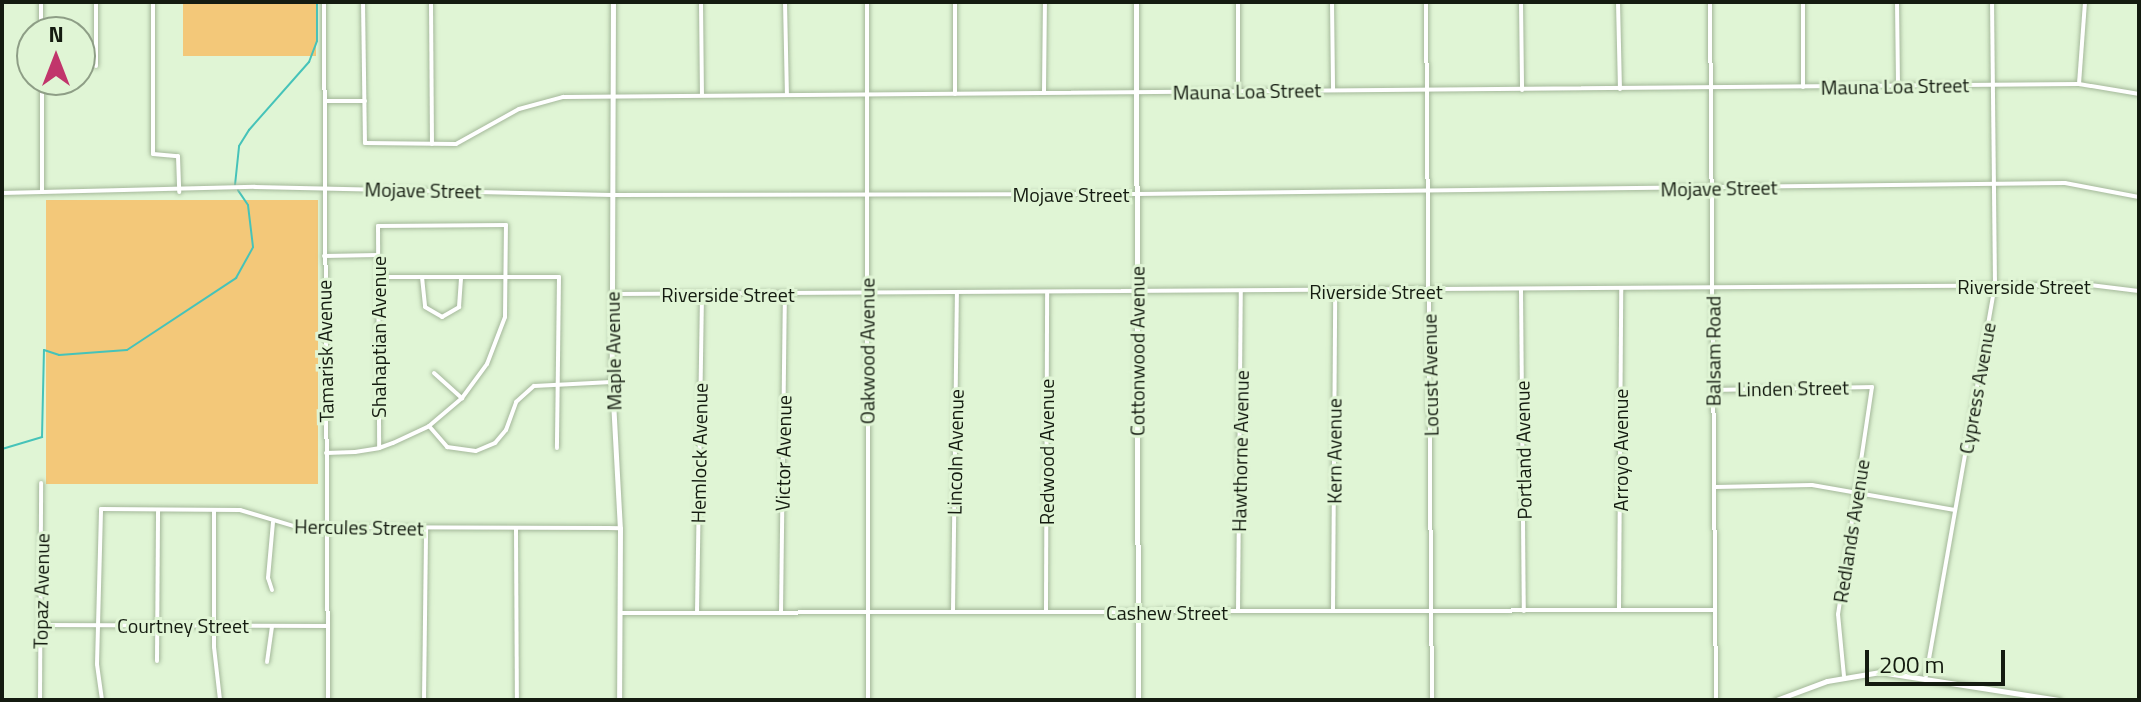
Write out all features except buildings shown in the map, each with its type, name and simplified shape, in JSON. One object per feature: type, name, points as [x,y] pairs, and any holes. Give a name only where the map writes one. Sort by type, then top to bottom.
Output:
[{"type":"street","points":[[153,2],[153,154],[178,156],[179,192]]},
{"type":"street","name":"Tamarisk Avenue","points":[[324,2],[328,700]]},
{"type":"street","points":[[325,101],[365,101],[363,2]]},
{"type":"street","points":[[431,2],[432,144]]},
{"type":"street","name":"Maple Avenue","points":[[613,2],[612,382],[620,528],[619,700]]},
{"type":"street","points":[[701,2],[702,95]]},
{"type":"street","points":[[785,2],[787,95]]},
{"type":"street","name":"Oakwood Avenue","points":[[867,2],[868,700]]},
{"type":"street","points":[[955,2],[955,94]]},
{"type":"street","points":[[1044,92],[1045,2]]},
{"type":"street","name":"Cottonwood Avenue","points":[[1136,2],[1138,700]]},
{"type":"street","points":[[1238,2],[1238,92]]},
{"type":"street","points":[[1332,2],[1333,90]]},
{"type":"street","name":"Locust Avenue","points":[[1426,2],[1432,700]]},
{"type":"street","points":[[1521,2],[1522,90]]},
{"type":"street","points":[[1618,2],[1620,89]]},
{"type":"street","name":"Balsam Road","points":[[1710,2],[1716,700]]},
{"type":"street","points":[[1803,2],[1803,87]]},
{"type":"street","points":[[1897,2],[1898,86]]},
{"type":"street","name":"Cypress Avenue","points":[[1926,676],[1995,286],[1992,2]]},
{"type":"street","points":[[2079,84],[2085,2]]},
{"type":"street","name":"Mauna Loa Street","points":[[365,101],[365,143],[456,144],[483,125],[545,100],[613,96],[2079,84],[2139,94]]},
{"type":"street","points":[[42,96],[42,192]]},
{"type":"street","name":"Mojave Street","points":[[2,193],[323,188],[612,195],[1137,194],[2065,183],[2139,197]]},
{"type":"street","name":"Shahaptian Avenue","points":[[379,448],[378,226],[506,225],[506,276]]},
{"type":"street","points":[[324,256],[378,255]]},
{"type":"street","points":[[326,453],[379,448],[429,426],[462,398],[487,364],[505,317],[506,276]]},
{"type":"street","points":[[378,277],[559,277],[557,448]]},
{"type":"street","points":[[422,277],[425,307],[442,317],[459,307],[461,277]]},
{"type":"street","name":"Riverside Street","points":[[613,294],[2090,285],[2139,291]]},
{"type":"street","name":"Arroyo Avenue","points":[[1619,610],[1621,289]]},
{"type":"street","name":"Portland Avenue","points":[[1521,290],[1524,611]]},
{"type":"street","name":"Hawthorne Avenue","points":[[1238,611],[1241,291]]},
{"type":"street","name":"Kern Avenue","points":[[1333,611],[1335,291]]},
{"type":"street","name":"Lincoln Avenue","points":[[953,612],[957,292]]},
{"type":"street","name":"Redwood Avenue","points":[[1046,612],[1047,292]]},
{"type":"street","name":"Victor Avenue","points":[[781,613],[785,293]]},
{"type":"street","name":"Hemlock Avenue","points":[[697,613],[702,294]]},
{"type":"street","points":[[434,373],[462,398]]},
{"type":"street","points":[[429,426],[447,447],[468,453],[486,448],[506,430],[522,394],[560,382],[612,382]]},
{"type":"street","name":"Linden Street","points":[[1713,390],[1872,387]]},
{"type":"street","name":"Redlands Avenue","points":[[1844,676],[1838,614],[1872,387]]},
{"type":"street","name":"Topaz Avenue","points":[[40,700],[41,483]]},
{"type":"street","points":[[1715,487],[1812,485],[1955,510]]},
{"type":"street","name":"Hercules Street","points":[[98,625],[101,509],[250,512],[273,522],[325,527],[620,528]]},
{"type":"street","points":[[157,661],[158,510]]},
{"type":"street","points":[[214,510],[213,625],[220,700]]},
{"type":"street","points":[[272,590],[268,578],[273,522]]},
{"type":"street","points":[[424,700],[426,528]]},
{"type":"street","points":[[516,529],[517,700]]},
{"type":"street","name":"Cashew Street","points":[[620,613],[1714,610]]},
{"type":"street","name":"Courtney Street","points":[[39,625],[327,626]]},
{"type":"street","points":[[98,625],[102,700]]},
{"type":"street","points":[[267,662],[272,626]]},
{"type":"street","points":[[1776,700],[1844,676],[1880,672],[1926,676],[2059,700]]},
{"type":"shaded area","points":[[183,2],[316,2],[316,56],[183,56]]},
{"type":"shaded area","points":[[46,200],[318,200],[318,484],[46,484]]},
{"type":"waterway","points":[[235,185],[239,146],[249,130],[309,62],[317,41],[317,2]]},
{"type":"waterway","points":[[2,449],[42,437],[44,350],[59,355],[127,350],[236,278],[253,247],[248,205],[238,190]]}]
